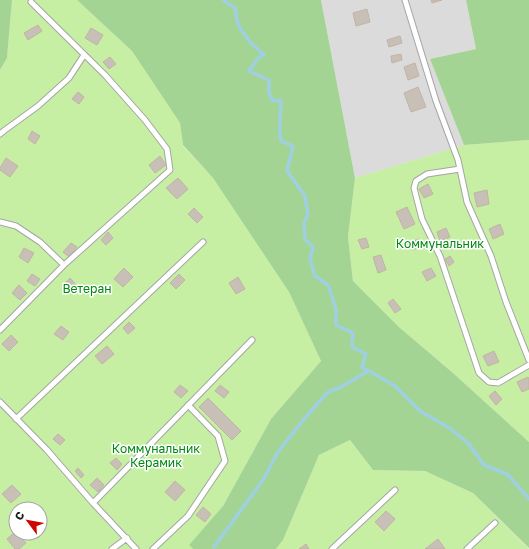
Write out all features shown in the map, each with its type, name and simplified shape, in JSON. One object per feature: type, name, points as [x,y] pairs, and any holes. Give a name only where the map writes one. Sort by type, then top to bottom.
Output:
[{"type":"lane","points":[[405,0],[436,101],[458,160],[467,202],[491,256],[506,302],[529,360]]},
{"type":"lane","points":[[0,330],[64,265],[170,170],[167,149],[140,114],[105,75],[31,2]]},
{"type":"lane","points":[[0,134],[38,106],[69,78],[84,55]]},
{"type":"lane","points":[[460,169],[427,174],[416,181],[414,188],[422,219],[440,256],[479,373],[489,382],[498,383],[529,365]]},
{"type":"lane","points":[[0,222],[16,226],[40,242],[64,265]]},
{"type":"lane","points":[[16,419],[203,242]]},
{"type":"lane","points":[[93,503],[252,340]]},
{"type":"lane","points":[[0,402],[136,549]]},
{"type":"lane","points":[[153,549],[188,516],[225,461],[218,436],[188,405]]},
{"type":"lane","points":[[332,549],[395,490]]},
{"type":"lane","points":[[467,549],[495,523]]},
{"type":"lane","points":[[112,549],[127,538]]},
{"type":"shaded area","points":[[321,0],[466,0],[476,49],[430,59],[464,145],[355,178]]},
{"type":"green space","points":[[0,0],[12,0],[7,58],[0,70]]},
{"type":"green space","points":[[12,0],[77,0],[132,51],[180,123],[183,146],[213,178],[289,292],[321,361],[271,419],[223,506],[189,545],[193,549],[0,549],[0,70],[7,58]]},
{"type":"green space","points":[[77,0],[321,0],[355,178],[348,237],[353,281],[400,328],[453,373],[529,442],[529,548],[473,493],[425,471],[373,470],[350,440],[319,455],[283,540],[276,549],[193,549],[189,545],[223,506],[271,419],[321,361],[289,292],[213,178],[183,145],[180,123],[132,51]]},
{"type":"green space","points":[[466,0],[529,0],[529,140],[464,145],[430,59],[476,49]]},
{"type":"green space","name":"Коммунальник","points":[[529,140],[529,442],[453,373],[400,328],[353,281],[348,237],[355,178],[464,145]]},
{"type":"green space","points":[[350,440],[373,470],[425,471],[473,493],[529,549],[276,549],[283,540],[319,455]]},
{"type":"building","points":[[431,0],[442,0],[432,3]]},
{"type":"building","points":[[367,9],[370,22],[356,26],[353,13]]},
{"type":"building","points":[[38,25],[42,31],[28,40],[24,33]]},
{"type":"building","points":[[91,28],[103,35],[97,45],[85,38]]},
{"type":"building","points":[[400,36],[402,43],[389,47],[387,40]]},
{"type":"building","points":[[401,54],[402,60],[392,63],[391,56]]},
{"type":"building","points":[[110,57],[116,64],[109,69],[103,62]]},
{"type":"building","points":[[415,63],[419,76],[408,80],[404,67]]},
{"type":"building","points":[[418,87],[426,107],[411,112],[404,93]]},
{"type":"building","points":[[78,92],[84,97],[79,104],[72,99]]},
{"type":"building","points":[[32,131],[40,136],[35,144],[28,139]]},
{"type":"building","points":[[160,156],[166,165],[155,173],[149,165]]},
{"type":"building","points":[[6,158],[18,166],[10,177],[0,170]]},
{"type":"building","points":[[178,178],[188,189],[177,199],[166,188]]},
{"type":"building","points":[[428,184],[433,194],[424,198],[419,189]]},
{"type":"building","points":[[487,190],[489,204],[477,207],[474,193]]},
{"type":"building","points":[[407,207],[415,224],[404,229],[396,212]]},
{"type":"building","points":[[194,208],[203,217],[197,223],[188,214]]},
{"type":"building","points":[[500,224],[504,234],[493,239],[489,229]]},
{"type":"building","points":[[446,228],[450,237],[440,241],[437,232]]},
{"type":"building","points":[[108,232],[113,238],[106,245],[101,240]]},
{"type":"building","points":[[366,238],[369,247],[362,249],[358,240]]},
{"type":"building","points":[[419,239],[421,246],[413,250],[410,242]]},
{"type":"building","points":[[71,243],[77,247],[69,257],[63,252]]},
{"type":"building","points":[[24,248],[34,253],[28,263],[19,257]]},
{"type":"building","points":[[381,255],[386,270],[378,273],[373,257]]},
{"type":"building","points":[[450,256],[454,262],[449,266],[445,259]]},
{"type":"building","points":[[124,268],[133,277],[123,287],[114,279]]},
{"type":"building","points":[[431,268],[436,276],[427,281],[422,272]]},
{"type":"building","points":[[32,274],[40,279],[35,286],[27,281]]},
{"type":"building","points":[[179,274],[185,280],[176,289],[170,283]]},
{"type":"building","points":[[238,277],[245,289],[236,294],[229,283]]},
{"type":"building","points":[[70,278],[77,286],[69,294],[62,286]]},
{"type":"building","points":[[19,285],[27,293],[20,300],[12,293]]},
{"type":"building","points":[[393,299],[401,309],[395,313],[388,303]]},
{"type":"building","points":[[129,322],[135,328],[128,334],[123,328]]},
{"type":"building","points":[[61,326],[69,332],[63,340],[54,334]]},
{"type":"building","points":[[11,335],[18,342],[9,351],[2,344]]},
{"type":"building","points":[[107,346],[114,354],[102,364],[95,356]]},
{"type":"building","points":[[494,351],[499,362],[488,366],[483,356]]},
{"type":"building","points":[[528,377],[529,389],[522,392],[517,382]]},
{"type":"building","points":[[180,385],[188,391],[181,398],[174,392]]},
{"type":"building","points":[[220,385],[229,392],[224,398],[215,391]]},
{"type":"building","points":[[495,391],[502,399],[496,405],[489,396]]},
{"type":"building","points":[[208,398],[241,431],[232,440],[199,407]]},
{"type":"building","points":[[58,434],[65,440],[60,445],[53,439]]},
{"type":"building","points":[[116,458],[122,464],[117,470],[110,463]]},
{"type":"building","points":[[78,468],[84,475],[81,478],[75,471]]},
{"type":"building","points":[[97,478],[104,485],[98,492],[90,485]]},
{"type":"building","points":[[175,481],[185,490],[175,501],[165,492]]},
{"type":"building","points":[[12,485],[21,494],[13,501],[9,501],[2,494]]},
{"type":"building","points":[[203,507],[211,514],[205,522],[196,515]]},
{"type":"building","points":[[386,511],[395,519],[384,531],[375,522]]},
{"type":"building","points":[[438,539],[445,549],[425,549]]},
{"type":"building","points":[[9,541],[24,541],[26,543],[19,549],[15,549]]},
{"type":"building","points":[[306,544],[309,549],[299,549]]},
{"type":"waterway","points":[[223,0],[235,8],[238,25],[249,41],[264,55],[258,58],[249,71],[269,80],[269,93],[272,100],[281,101],[281,141],[293,146],[287,171],[305,196],[308,215],[304,223],[305,239],[313,247],[310,259],[315,276],[328,285],[336,309],[336,325],[353,333],[352,347],[366,354],[362,367],[395,386],[420,411],[451,429],[469,444],[484,465],[507,474],[529,499]]},
{"type":"waterway","points":[[214,547],[263,480],[278,452],[304,419],[328,392],[341,387],[368,371]]},
{"type":"park label","name":"Ветеран","points":[[87,289]]},
{"type":"park label","name":"Коммунальник Керамик","points":[[156,456]]}]
